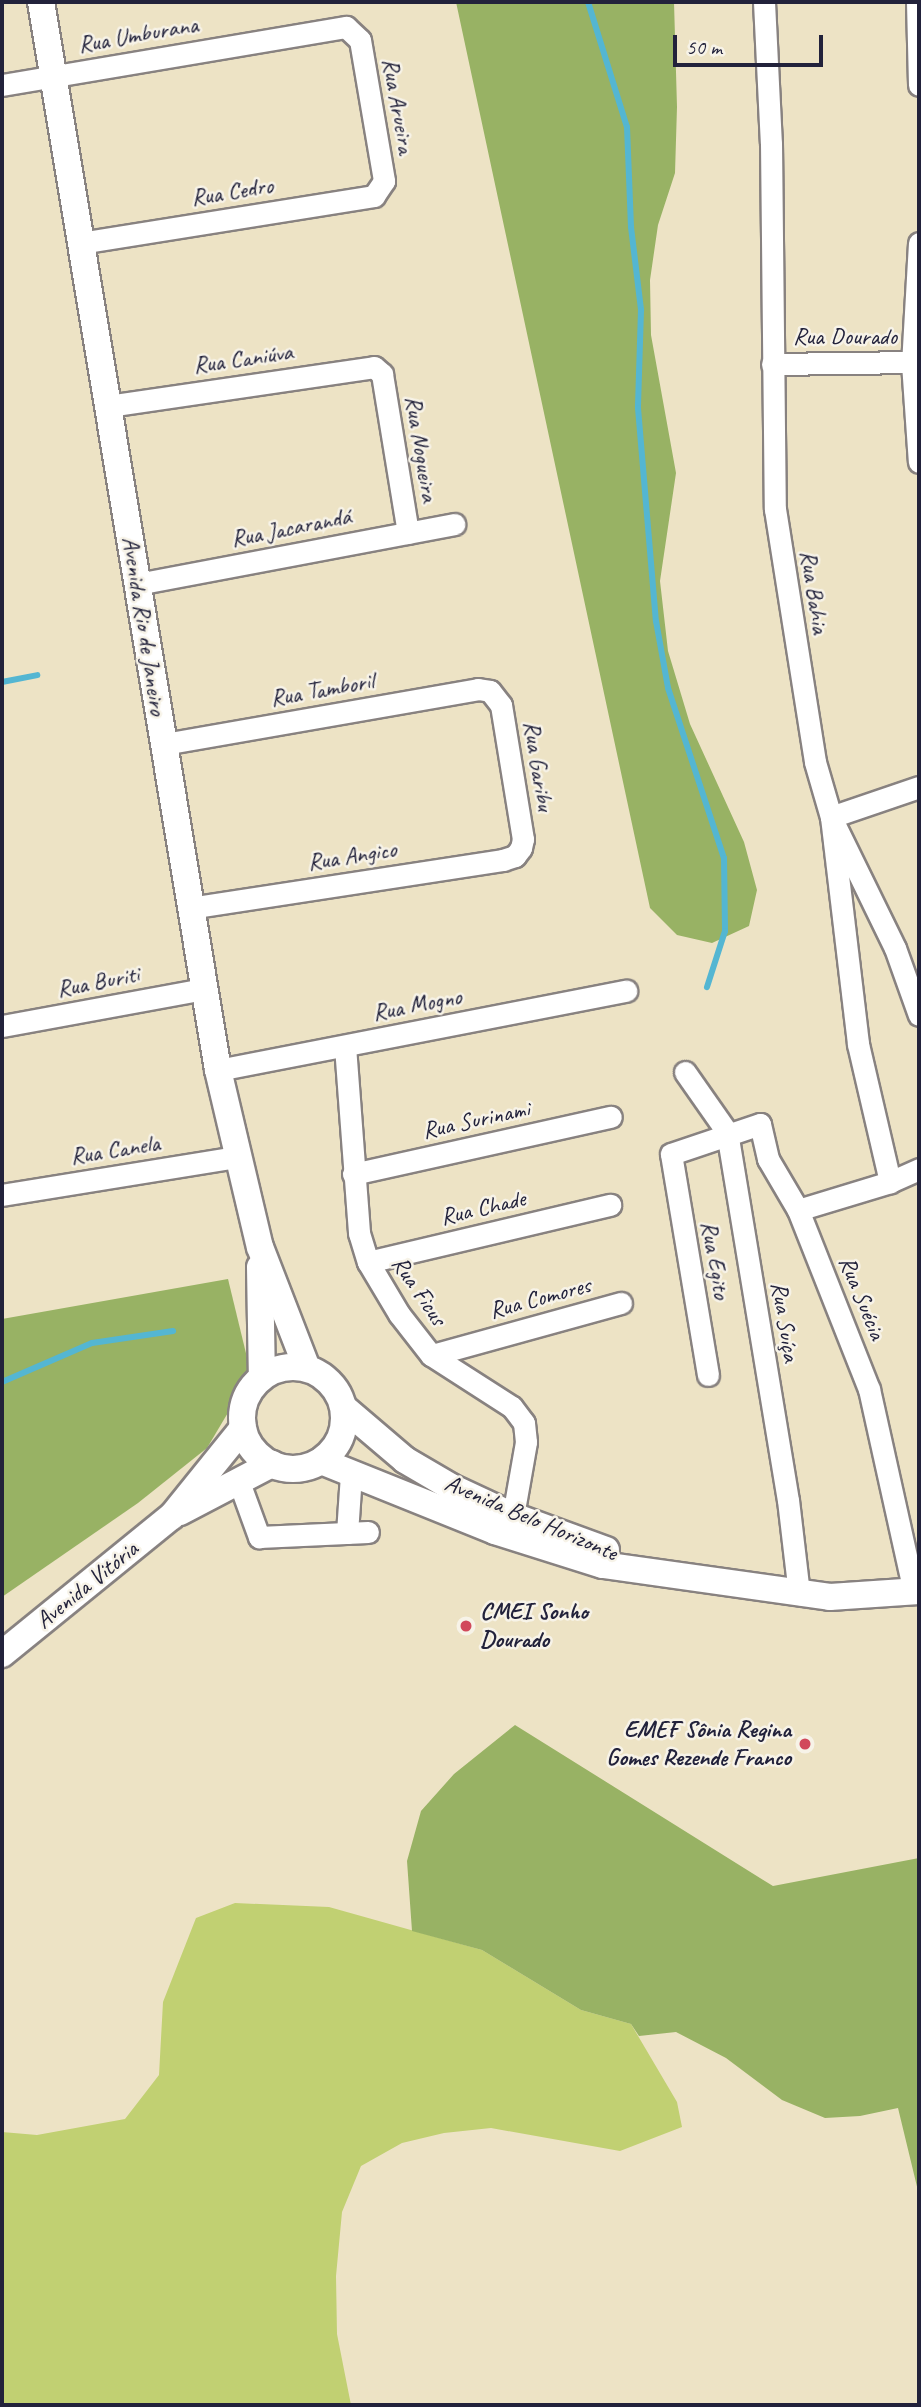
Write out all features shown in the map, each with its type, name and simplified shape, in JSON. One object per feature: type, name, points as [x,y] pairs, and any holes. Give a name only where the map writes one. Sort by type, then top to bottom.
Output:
[{"type":"street","name":"Avenida Rio de Janeiro","points":[[41,2],[218,1070],[236,1157],[260,1247],[307,1368]]},
{"type":"street","name":"Rua Bahia","points":[[764,2],[771,143],[775,509],[815,762],[831,817],[858,1044],[890,1182]]},
{"type":"street","points":[[917,2],[919,85]]},
{"type":"street","name":"Rua Umburana","points":[[2,85],[346,27],[360,40]]},
{"type":"street","name":"Rua Arueira","points":[[360,40],[384,181]]},
{"type":"street","name":"Rua Cedro","points":[[82,243],[374,196],[384,181]]},
{"type":"street","points":[[919,243],[916,363],[919,462]]},
{"type":"street","name":"Rua Dourado","points":[[772,364],[916,363]]},
{"type":"street","name":"Rua Caniúva","points":[[108,406],[374,366],[382,374]]},
{"type":"street","name":"Rua Nogueira","points":[[382,374],[408,533]]},
{"type":"street","name":"Rua Jacarandá","points":[[137,584],[454,524]]},
{"type":"street","name":"Rua Tamboril","points":[[164,744],[470,690],[490,691]]},
{"type":"street","name":"Rua Garibu","points":[[490,691],[501,705],[523,839],[519,852]]},
{"type":"street","points":[[919,787],[831,817],[895,948],[919,1014]]},
{"type":"street","name":"Rua Angico","points":[[191,908],[503,860],[519,852]]},
{"type":"street","name":"Rua Buriti","points":[[2,1026],[204,989]]},
{"type":"street","name":"Rua Mogno","points":[[218,1070],[625,991]]},
{"type":"street","name":"Rua Ficus","points":[[345,1045],[359,1233],[368,1262],[398,1314],[432,1355],[512,1408],[524,1423],[526,1442],[513,1516]]},
{"type":"street","name":"Rua Suíça","points":[[685,1072],[727,1132],[788,1500],[799,1594]]},
{"type":"street","name":"Rua Surinami","points":[[353,1174],[611,1117]]},
{"type":"street","name":"Rua Suécia","points":[[671,1154],[727,1132],[760,1124],[768,1159],[798,1210],[869,1390],[917,1591]]},
{"type":"street","name":"Rua Egito","points":[[671,1154],[708,1375]]},
{"type":"street","name":"Rua Canela","points":[[2,1195],[236,1157]]},
{"type":"street","points":[[798,1210],[890,1182],[919,1169]]},
{"type":"street","name":"Rua Chade","points":[[368,1262],[610,1205]]},
{"type":"street","name":"Avenida Rio de Janeiro","points":[[260,1247],[262,1377]]},
{"type":"street","name":"Rua Comores","points":[[432,1355],[621,1303]]},
{"type":"street","points":[[284,1367],[307,1368],[331,1383],[344,1408],[341,1438],[333,1451],[321,1461],[297,1469],[272,1464],[253,1449],[243,1428],[245,1399],[262,1377],[284,1367]]},
{"type":"street","name":"Avenida Belo Horizonte","points":[[344,1408],[405,1460],[451,1487],[513,1516],[656,1571]]},
{"type":"street","name":"Avenida Vitória","points":[[2,1654],[172,1516],[243,1428]]},
{"type":"street","name":"Avenida Belo Horizonte","points":[[321,1461],[561,1553],[603,1565],[830,1597],[917,1591]]},
{"type":"street","name":"Avenida Vitória","points":[[172,1516],[272,1464]]},
{"type":"street","points":[[239,1482],[259,1537],[357,1532],[351,1474]]},
{"type":"green space","points":[[456,2],[674,2],[677,107],[675,173],[658,225],[650,280],[651,335],[676,473],[660,581],[668,651],[690,724],[744,842],[757,890],[749,926],[712,943],[677,935],[650,908]]},
{"type":"green space","points":[[228,1279],[251,1374],[207,1448],[138,1503],[2,1597],[2,1319]]},
{"type":"green space","points":[[515,1725],[773,1886],[919,1858],[919,2195],[898,2108],[860,2116],[825,2118],[782,2100],[726,2058],[676,2032],[639,2036],[631,2024],[581,2010],[482,1950],[412,1931],[407,1861],[421,1811],[454,1774]]},
{"type":"green space","points":[[235,1903],[329,1907],[482,1950],[581,2010],[631,2024],[677,2102],[682,2127],[620,2151],[491,2128],[444,2133],[402,2143],[361,2166],[342,2212],[336,2276],[337,2334],[351,2405],[2,2405],[2,2132],[37,2135],[125,2119],[159,2075],[163,2002],[196,1918]]},
{"type":"waterway","points":[[588,2],[627,127],[631,227],[641,310],[638,408],[656,621],[668,688],[724,858],[725,931],[707,987]]},
{"type":"waterway","points":[[2,682],[37,675]]},
{"type":"waterway","points":[[2,1382],[92,1343],[173,1331]]},
{"type":"place","name":"CMEI Sonho Dourado","points":[[466,1626]]},
{"type":"place","name":"EMEF Sônia Regina Gomes Rezende Franco","points":[[805,1744]]}]
